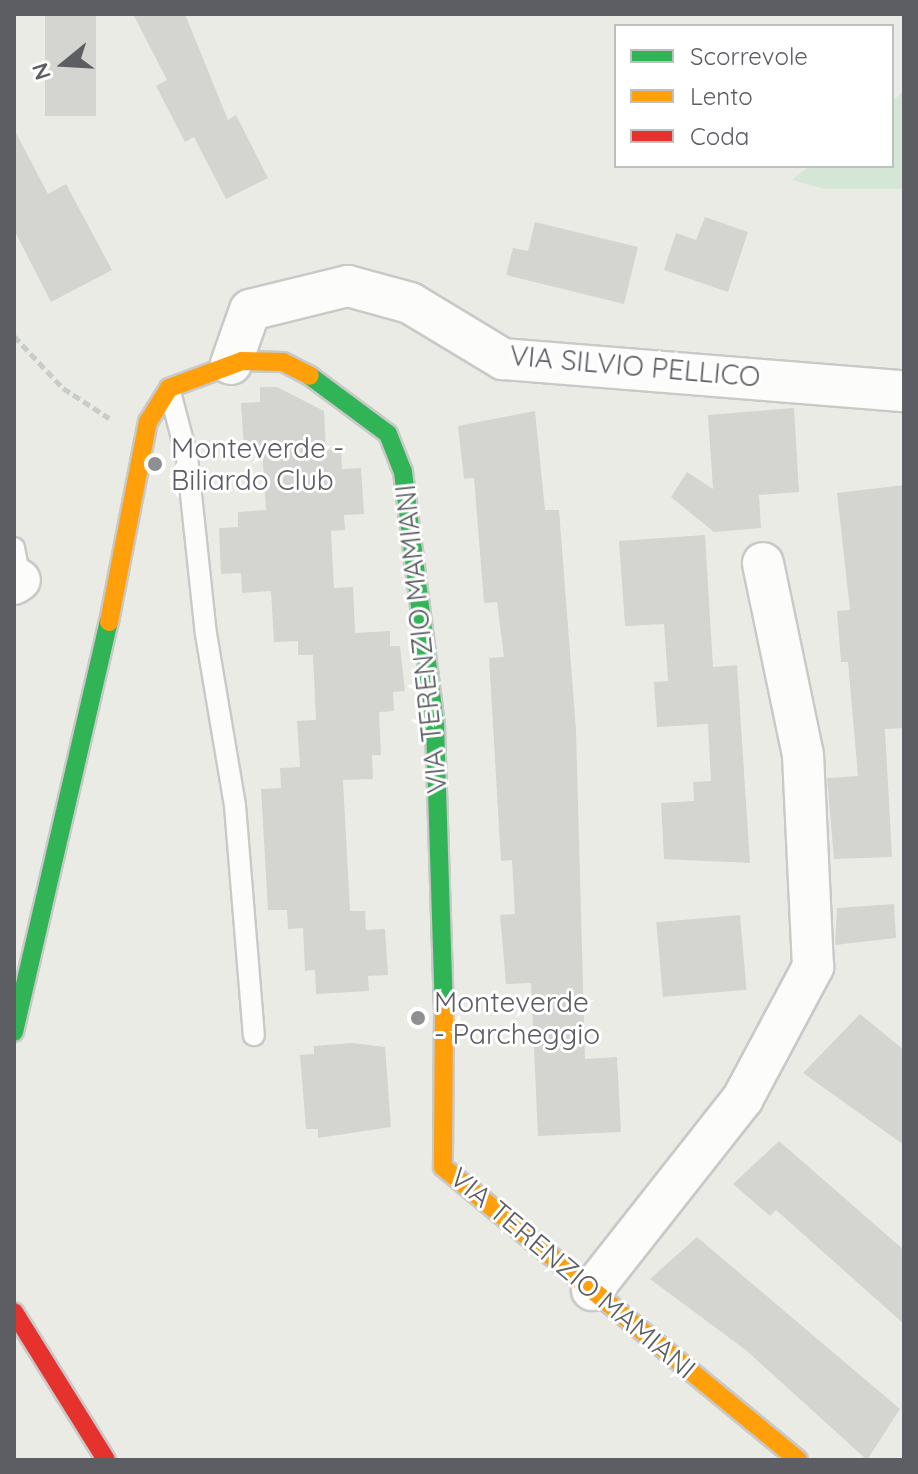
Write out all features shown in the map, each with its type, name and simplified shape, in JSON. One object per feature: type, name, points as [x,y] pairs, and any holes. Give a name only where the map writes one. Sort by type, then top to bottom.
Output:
[{"type":"street","name":"VIA SILVIO PELLICO","points":[[231,364],[250,310],[348,286],[410,303],[503,359],[904,391]]},
{"type":"street","name":"VIA TERENZIO MAMIANI","points":[[169,388],[231,364],[283,362],[339,391],[388,434],[413,531],[435,726],[445,924],[443,1167],[798,1460]]},
{"type":"street","points":[[14,1032],[45,903],[148,422],[169,388]]},
{"type":"street","points":[[592,1290],[743,1098],[813,967],[803,755],[763,563]]},
{"type":"street","points":[[14,931],[45,903]]},
{"type":"street","points":[[14,1312],[106,1460]]},
{"type":"lane","points":[[169,388],[187,457],[206,634],[235,806],[254,1035]]},
{"type":"path","points":[[14,336],[63,388]]},
{"type":"green space","points":[[904,91],[904,189],[825,189],[792,180],[807,168],[894,168],[894,99]]},
{"type":"building","points":[[45,14],[96,14],[96,116],[45,116]]},
{"type":"building","points":[[133,14],[185,14],[228,120],[236,115],[268,178],[226,199],[194,137],[185,142],[156,86],[167,80]]},
{"type":"building","points":[[14,129],[48,194],[66,184],[112,270],[51,302],[14,230]]},
{"type":"building","points":[[705,217],[748,232],[728,292],[664,270],[676,233],[696,240]]},
{"type":"building","points":[[535,222],[638,247],[624,304],[506,275],[513,248],[528,251]]},
{"type":"building","points":[[260,387],[277,387],[324,411],[326,450],[341,449],[342,469],[361,468],[364,514],[344,515],[345,530],[331,531],[334,588],[353,587],[355,633],[390,631],[390,646],[400,646],[405,691],[393,692],[394,711],[379,712],[381,755],[372,755],[373,779],[343,780],[350,911],[365,911],[366,930],[385,929],[388,975],[368,976],[369,991],[316,994],[315,970],[305,971],[303,928],[288,929],[287,910],[268,910],[261,789],[281,788],[280,768],[300,767],[297,721],[316,720],[313,655],[298,655],[298,641],[274,642],[271,591],[242,593],[241,573],[221,574],[219,528],[238,527],[238,512],[266,510],[262,448],[244,449],[241,403],[260,402]]},
{"type":"building","points":[[794,408],[799,492],[759,495],[761,528],[714,532],[671,497],[687,472],[713,489],[708,415]]},
{"type":"building","points":[[535,411],[545,510],[559,510],[576,730],[585,1059],[617,1057],[621,1132],[538,1136],[531,983],[506,984],[500,915],[515,914],[512,860],[501,861],[489,658],[504,657],[497,602],[484,603],[474,478],[464,479],[458,426]]},
{"type":"building","points":[[904,485],[904,728],[885,729],[892,857],[834,859],[827,778],[858,776],[848,662],[841,662],[837,611],[850,610],[837,493]]},
{"type":"building","points":[[705,535],[713,667],[737,665],[750,863],[664,859],[661,803],[694,801],[693,782],[711,781],[708,724],[657,727],[654,682],[668,681],[664,624],[625,626],[619,541]]},
{"type":"building","points":[[894,904],[896,938],[835,945],[837,908]]},
{"type":"building","points":[[740,915],[747,990],[663,997],[656,922]]},
{"type":"building","points":[[860,1014],[904,1050],[904,1145],[803,1073]]},
{"type":"building","points":[[353,1043],[385,1047],[391,1127],[318,1138],[318,1129],[306,1129],[300,1055],[314,1054],[314,1046]]},
{"type":"building","points":[[779,1141],[904,1250],[904,1324],[776,1210],[770,1216],[733,1184]]},
{"type":"building","points":[[697,1237],[900,1409],[867,1460],[747,1351],[650,1279]]},
{"type":"traffic: fast","points":[[310,376],[388,434],[403,472],[435,726],[444,1011]]},
{"type":"traffic: fast","points":[[14,1032],[109,622]]},
{"type":"traffic: slow","points":[[109,622],[148,422],[169,388],[242,361],[283,362],[310,376]]},
{"type":"traffic: slow","points":[[444,1011],[443,1167],[798,1460]]},
{"type":"traffic: jam","points":[[14,1312],[106,1460]]},
{"type":"place","name":"Monteverde - Biliardo Club","points":[[155,464]]},
{"type":"place","name":"Monteverde - Parcheggio","points":[[418,1018]]}]
